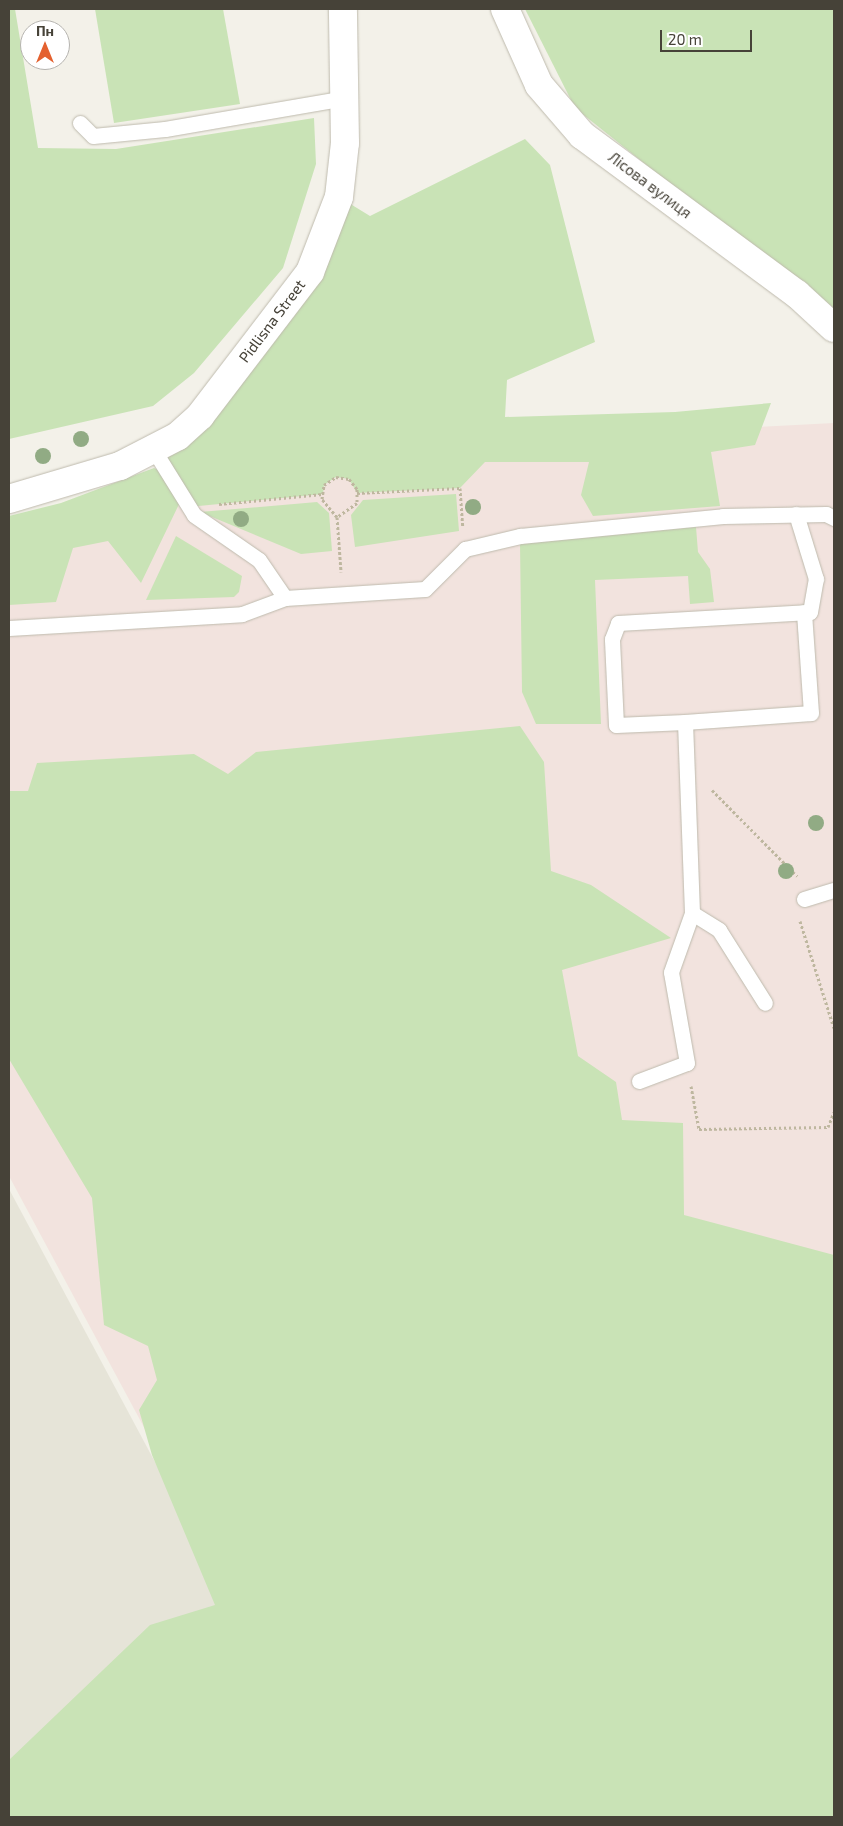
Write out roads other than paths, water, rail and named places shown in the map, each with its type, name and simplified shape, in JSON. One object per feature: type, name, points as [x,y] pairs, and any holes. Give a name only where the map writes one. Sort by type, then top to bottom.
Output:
[{"type":"street","name":"Pidlisna Street","points":[[9,500],[155,452],[200,416],[310,272],[339,197],[345,143],[343,9]]},
{"type":"street","name":"Лісова вулиця","points":[[505,9],[539,84],[582,135],[797,294],[834,328]]},
{"type":"lane","points":[[80,123],[92,136],[165,129],[344,98]]},
{"type":"lane","points":[[155,452],[194,515],[259,560],[285,598]]},
{"type":"lane","points":[[796,514],[816,579],[810,612],[804,612],[618,623],[612,639],[616,725],[811,713],[804,612]]},
{"type":"lane","points":[[9,628],[242,614],[285,598],[425,589],[465,549],[529,535],[724,516],[826,514],[834,518]]},
{"type":"lane","points":[[638,1081],[687,1064],[671,972],[692,913],[684,722]]},
{"type":"lane","points":[[810,897],[834,890]]},
{"type":"lane","points":[[692,913],[720,930],[765,1003]]}]
